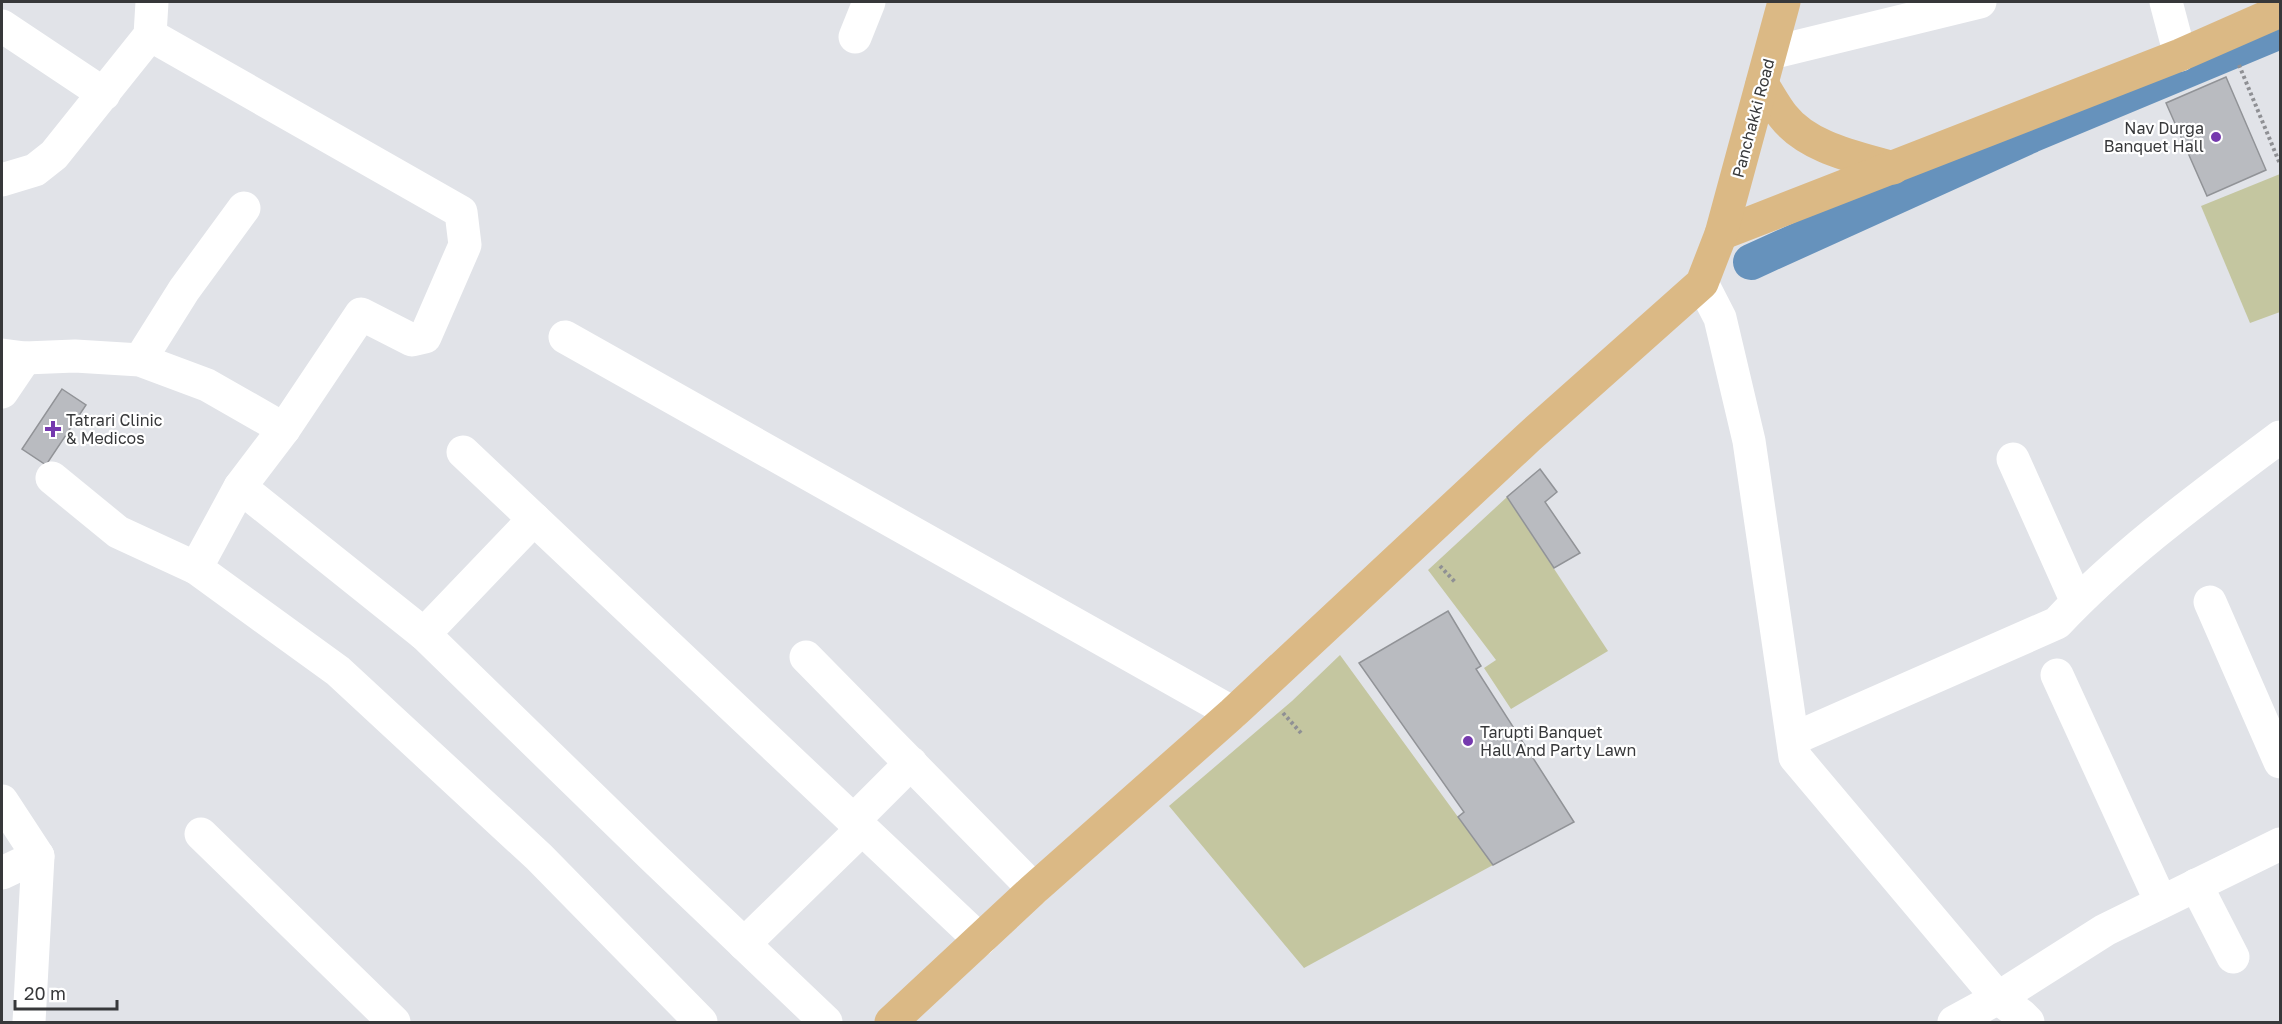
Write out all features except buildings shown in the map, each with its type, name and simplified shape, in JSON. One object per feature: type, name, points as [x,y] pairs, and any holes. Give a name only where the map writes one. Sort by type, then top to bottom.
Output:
[{"type":"main road","name":"Panchakki Road","points":[[1702,283],[1721,234],[1784,2]]},
{"type":"main road","points":[[1721,234],[2180,55],[2280,11]]},
{"type":"main road","points":[[1767,69],[1784,117],[1807,138],[1845,154],[1893,168]]},
{"type":"main road","points":[[891,1023],[1034,889],[1233,713],[1530,437],[1702,283]]},
{"type":"street","points":[[2,180],[35,170],[54,154],[150,36],[152,2]]},
{"type":"street","points":[[855,37],[869,2]]},
{"type":"street","points":[[1767,69],[1980,2]]},
{"type":"street","points":[[2166,2],[2180,55]]},
{"type":"street","points":[[2,26],[104,94]]},
{"type":"street","points":[[150,36],[461,212],[465,245],[424,337],[412,340],[361,314],[284,429],[240,487],[196,568]]},
{"type":"street","points":[[140,360],[184,290],[244,208]]},
{"type":"street","points":[[1702,283],[1720,318],[1749,441],[1795,757],[1998,998],[2028,1023]]},
{"type":"street","points":[[565,337],[1233,713]]},
{"type":"street","points":[[2,392],[13,357],[75,356],[140,360],[207,385],[284,429]]},
{"type":"street","points":[[1793,739],[2057,623],[2155,531],[2280,437]]},
{"type":"street","points":[[463,452],[980,940]]},
{"type":"street","points":[[2013,459],[2077,602]]},
{"type":"street","points":[[52,478],[118,532],[196,568],[338,671],[539,857],[701,1023]]},
{"type":"street","points":[[240,487],[424,634],[826,1023]]},
{"type":"street","points":[[424,634],[534,519]]},
{"type":"street","points":[[2210,602],[2280,762]]},
{"type":"street","points":[[807,657],[1034,889]]},
{"type":"street","points":[[2057,675],[2161,902]]},
{"type":"street","points":[[744,945],[857,825],[911,762]]},
{"type":"street","points":[[2,801],[38,856],[28,1023]]},
{"type":"street","points":[[201,834],[394,1023]]},
{"type":"street","points":[[1954,1023],[2105,930],[2280,844]]},
{"type":"street","points":[[2,873],[38,856]]},
{"type":"street","points":[[2196,885],[2233,957]]},
{"type":"path","points":[[2240,68],[2280,164]]},
{"type":"green space","points":[[2280,174],[2280,312],[2250,323],[2201,206]]},
{"type":"green space","points":[[1507,497],[1608,651],[1511,709],[1484,668],[1496,660],[1428,570]]},
{"type":"green space","points":[[1340,655],[1493,865],[1304,968],[1169,806],[1292,701]]},
{"type":"waterway","points":[[1751,262],[2031,135],[2280,31]]},
{"type":"place","name":"Nav Durga Banquet Hall","points":[[2216,137]]},
{"type":"place","name":"Tatrari Clinic & Medicos","points":[[53,429]]},
{"type":"place","name":"Tarupti Banquet Hall And Party Lawn","points":[[1468,741]]}]
